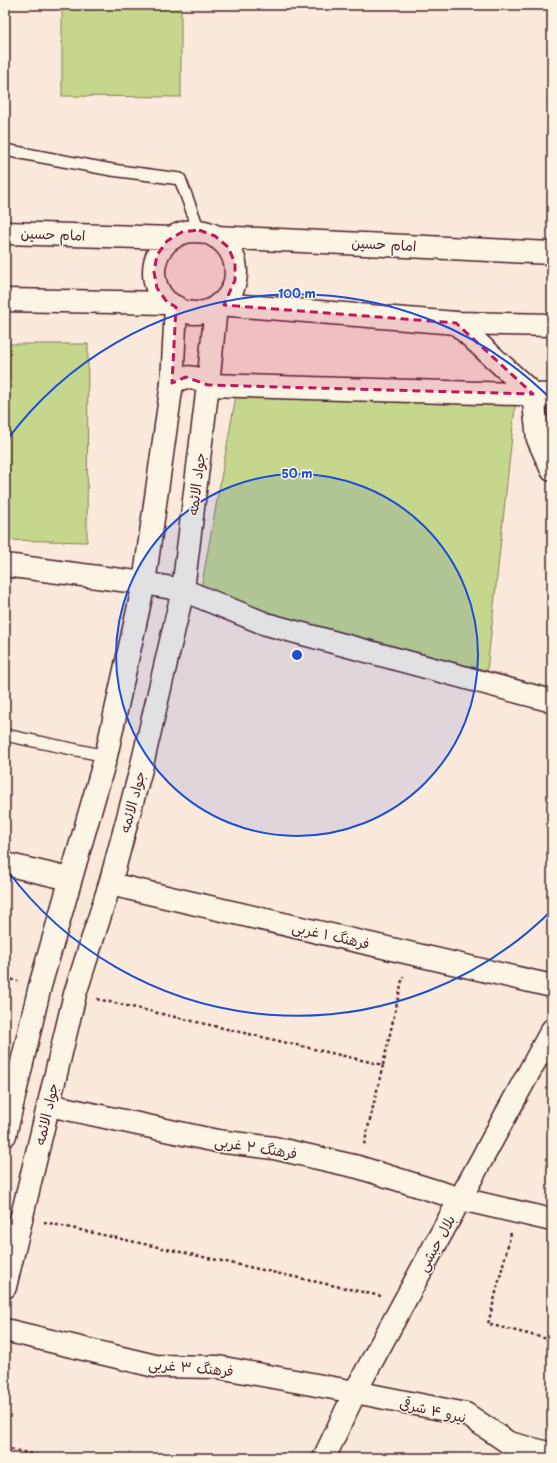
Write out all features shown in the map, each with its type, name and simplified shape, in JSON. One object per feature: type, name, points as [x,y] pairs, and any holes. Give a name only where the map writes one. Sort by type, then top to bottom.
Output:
[{"type":"street","points":[[182,232],[208,234],[228,247],[235,263],[235,280],[228,296],[217,306],[200,312],[182,311],[173,305],[157,288],[154,272],[157,255],[167,241],[182,232]]},
{"type":"street","name":"امام حسین","points":[[5,233],[173,238]]},
{"type":"street","name":"امام حسین","points":[[208,234],[552,253]]},
{"type":"street","points":[[5,300],[173,305]]},
{"type":"street","points":[[5,1135],[10,1095],[106,756],[144,583],[172,383],[173,305]]},
{"type":"street","points":[[217,306],[456,323],[552,325]]},
{"type":"street","name":"جواد الائمه","points":[[5,1287],[75,994],[110,884],[141,769],[183,590],[217,306]]},
{"type":"street","points":[[456,323],[542,395]]},
{"type":"street","points":[[172,383],[186,377],[194,377],[202,380],[208,385],[542,395]]},
{"type":"street","points":[[542,395],[538,439],[552,470]]},
{"type":"street","points":[[5,565],[144,583],[183,590],[266,624],[552,701]]},
{"type":"street","points":[[5,864],[70,880]]},
{"type":"street","name":"فرهنگ ۱ غربی","points":[[110,884],[552,986]]},
{"type":"street","name":"بلال حبشی","points":[[324,1458],[355,1392],[552,1030]]},
{"type":"street","name":"فرهنگ ۲ غربی","points":[[49,1105],[217,1141],[274,1148],[358,1168],[461,1198],[552,1220]]},
{"type":"street","name":"فرهنگ ۳ غربی","points":[[5,1330],[155,1366],[218,1367],[355,1392]]},
{"type":"street","name":"نیرو ۴ شرقی","points":[[355,1392],[466,1414],[509,1443],[552,1454]]},
{"type":"lane","points":[[5,150],[112,170],[180,179],[208,234]]},
{"type":"lane","points":[[5,735],[106,756]]},
{"type":"path","points":[[358,1168],[408,953]]},
{"type":"path","points":[[75,994],[383,1065]]},
{"type":"path","points":[[517,1212],[488,1324],[552,1340]]},
{"type":"path","points":[[22,1217],[405,1301]]},
{"type":"path","points":[[5,1448],[49,1458]]},
{"type":"highlighted area","points":[[199,230],[215,236],[228,247],[235,263],[235,280],[224,305],[456,323],[533,394],[208,385],[186,377],[172,383],[176,307],[167,302],[157,288],[154,272],[157,255],[167,241],[182,232]]},
{"type":"green space","points":[[62,5],[181,5],[181,97],[62,96]]},
{"type":"green space","points":[[5,344],[88,344],[87,542],[5,540]]},
{"type":"green space","points":[[239,379],[516,398],[487,671],[198,605]]}]
